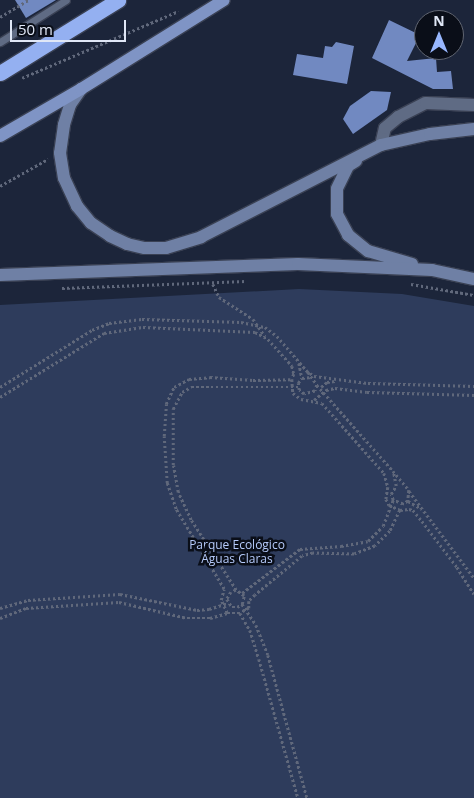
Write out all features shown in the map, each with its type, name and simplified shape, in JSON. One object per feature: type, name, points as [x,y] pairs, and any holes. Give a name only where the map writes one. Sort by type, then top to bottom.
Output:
[{"type":"highway","points":[[0,74],[118,0]]},
{"type":"main road","points":[[0,136],[81,89],[224,0]]},
{"type":"street","points":[[81,89],[70,105],[60,153],[64,178],[77,206],[91,223],[110,236],[127,244],[166,248],[201,237],[381,145],[430,134],[474,129]]},
{"type":"street","points":[[474,105],[426,103],[398,117],[385,128],[381,145],[348,166],[337,189],[337,214],[348,236],[368,251],[432,270],[474,279]]},
{"type":"street","points":[[0,275],[298,264],[432,270]]},
{"type":"lane","points":[[0,42],[66,0]]},
{"type":"path","points":[[0,17],[28,0]]},
{"type":"path","points":[[16,81],[185,8]]},
{"type":"path","points":[[0,186],[60,153]]},
{"type":"path","points":[[59,288],[213,284],[252,281]]},
{"type":"path","points":[[402,283],[474,295]]},
{"type":"path","points":[[213,284],[219,296],[260,326],[266,337],[292,366],[294,374],[292,379],[293,393],[301,399],[314,400],[327,408],[384,473],[388,487],[386,499],[391,506],[400,510],[413,510],[457,567],[474,594]]},
{"type":"path","points":[[0,387],[78,338],[109,324],[130,319],[241,322],[260,326],[272,331],[393,471],[427,513],[474,578]]},
{"type":"path","points":[[0,397],[91,341],[113,331],[131,327],[154,326],[255,332],[266,337]]},
{"type":"path","points":[[297,359],[302,372],[302,378],[298,383],[298,387]]},
{"type":"path","points":[[308,372],[314,376],[347,381]]},
{"type":"path","points":[[227,613],[221,600],[224,589],[176,509],[167,483],[164,436],[166,404],[174,387],[190,379],[210,377],[253,380],[292,379]]},
{"type":"path","points":[[302,378],[311,377]]},
{"type":"path","points":[[320,388],[327,382],[347,381],[474,386]]},
{"type":"path","points":[[298,387],[304,394],[311,394],[315,392],[317,384]]},
{"type":"path","points":[[298,387],[191,387],[177,399],[173,409],[173,465],[178,492],[191,520],[236,590],[242,594],[244,600],[242,604],[256,625],[268,655],[307,798]]},
{"type":"path","points":[[314,400],[324,392],[335,388],[367,392],[474,395]]},
{"type":"path","points":[[393,471],[396,486],[391,494],[393,500],[398,504],[408,501],[427,513]]},
{"type":"path","points":[[408,501],[409,490]]},
{"type":"path","points":[[242,594],[300,548],[341,546],[368,541],[383,526],[393,500]]},
{"type":"path","points":[[0,618],[26,608],[119,602],[187,618],[210,618],[227,613],[240,613],[249,608],[249,601],[255,595],[302,556],[313,553],[354,554],[375,546],[390,531],[400,510]]},
{"type":"path","points":[[236,590],[228,596],[228,603],[232,607],[242,604]]},
{"type":"path","points":[[0,608],[28,600],[120,594],[197,610],[228,603]]},
{"type":"path","points":[[240,613],[250,630],[298,798]]},
{"type":"green space","name":"Parque Ecológico Águas Claras","points":[[299,289],[402,294],[474,306],[474,798],[0,798],[0,305]]},
{"type":"building","points":[[15,0],[56,0],[26,18]]},
{"type":"building","points":[[389,20],[414,32],[414,47],[407,61],[436,60],[437,72],[451,71],[453,89],[433,89],[372,58]]},
{"type":"building","points":[[336,42],[354,46],[347,84],[293,75],[297,54],[323,58],[325,46],[332,47]]},
{"type":"building","points":[[371,91],[391,92],[387,110],[353,134],[343,119],[350,106]]}]
